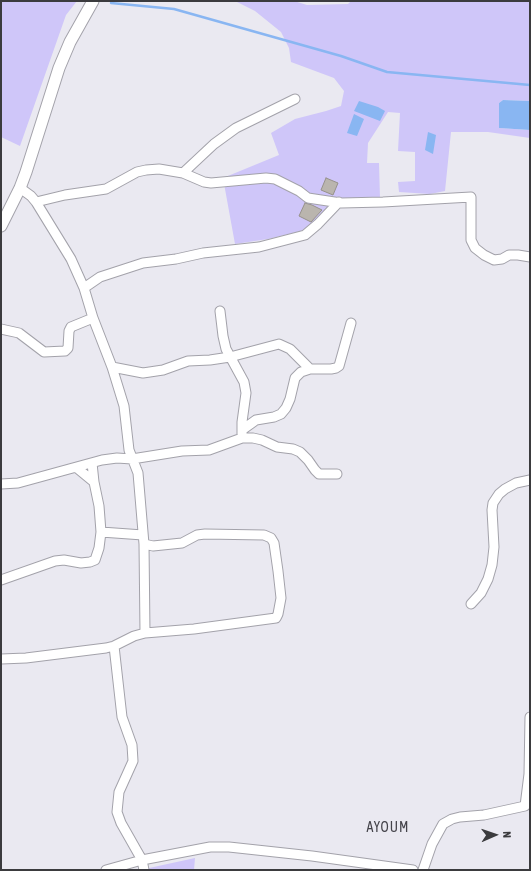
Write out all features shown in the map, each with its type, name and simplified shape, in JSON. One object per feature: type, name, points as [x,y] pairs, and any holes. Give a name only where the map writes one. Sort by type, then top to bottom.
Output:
[{"type":"street","points":[[1,226],[20,188],[70,42],[93,1]]},
{"type":"street","points":[[183,173],[214,144],[236,128],[295,99]]},
{"type":"street","points":[[36,202],[65,195],[106,189],[137,172],[159,169],[183,173],[204,182],[211,183],[266,178],[275,179],[300,191],[308,198],[356,204],[471,197],[471,240],[475,248],[494,260],[502,259],[509,255],[530,257]]},
{"type":"street","points":[[20,188],[36,202],[71,259],[84,288],[124,406],[129,450],[138,473],[143,540],[145,633]]},
{"type":"street","points":[[84,288],[100,277],[143,263],[176,259],[203,253],[259,247],[305,235],[339,202]]},
{"type":"street","points":[[220,311],[226,349],[244,382],[246,393],[242,434]]},
{"type":"street","points":[[1,329],[19,333],[29,339],[36,347],[44,352],[65,351],[68,348],[69,331],[71,327],[93,318]]},
{"type":"street","points":[[1,484],[18,483],[92,463],[117,458],[132,459],[175,451],[209,450],[242,434],[256,420],[281,414],[288,404],[295,378],[301,372],[310,369],[331,369],[339,366],[351,323]]},
{"type":"street","points":[[112,368],[143,373],[163,370],[188,361],[210,360],[279,344],[290,349],[310,369]]},
{"type":"street","points":[[242,434],[257,438],[277,447],[293,449],[300,452],[319,474],[337,474]]},
{"type":"street","points":[[1,580],[55,560],[81,563],[95,560],[99,548],[101,532],[99,506],[92,463]]},
{"type":"street","points":[[77,468],[94,482]]},
{"type":"street","points":[[471,604],[481,593],[488,579],[492,565],[494,548],[493,503],[499,494],[505,489],[516,483],[530,480]]},
{"type":"street","points":[[1,659],[26,658],[114,646],[127,638],[145,633],[194,629],[276,618],[280,607],[281,598],[274,543],[271,538],[264,535],[205,534],[197,535],[182,543],[158,546],[143,540],[101,532]]},
{"type":"street","points":[[114,646],[122,717],[132,745],[133,753],[133,761],[119,792],[117,812],[121,823],[142,860],[144,870]]},
{"type":"street","points":[[423,870],[432,844],[443,824],[460,817],[484,814],[527,805],[530,717]]},
{"type":"street","points":[[106,870],[142,860],[210,847],[229,847],[312,856],[413,870]]},
{"type":"shaded area","points":[[1,1],[77,1],[66,15],[20,146],[1,137]]},
{"type":"shaded area","points":[[235,1],[294,1],[307,5],[348,4],[351,1],[530,1],[530,101],[503,100],[499,103],[499,128],[530,130],[530,138],[488,132],[451,132],[445,191],[430,194],[399,192],[398,182],[415,181],[415,152],[398,151],[400,113],[388,112],[368,143],[367,163],[379,163],[380,198],[352,199],[301,231],[268,239],[235,244],[223,178],[279,155],[271,133],[295,119],[341,106],[344,91],[334,78],[291,62],[289,48],[281,32],[255,11]]},
{"type":"shaded area","points":[[195,858],[194,870],[140,870]]},
{"type":"water","points":[[503,100],[530,101],[530,130],[499,128],[499,103]]},
{"type":"water","points":[[359,101],[378,107],[385,111],[380,121],[354,111]]},
{"type":"water","points":[[354,114],[364,119],[357,136],[347,133]]},
{"type":"water","points":[[428,132],[436,135],[433,154],[425,150]]},
{"type":"building","points":[[326,178],[338,183],[333,195],[321,190]]},
{"type":"building","points":[[305,203],[322,210],[311,222],[299,216]]},
{"type":"waterway","points":[[111,3],[174,9],[341,56],[387,72],[530,85]]},
{"type":"district","name":"AYOUM","points":[[388,828]]}]
